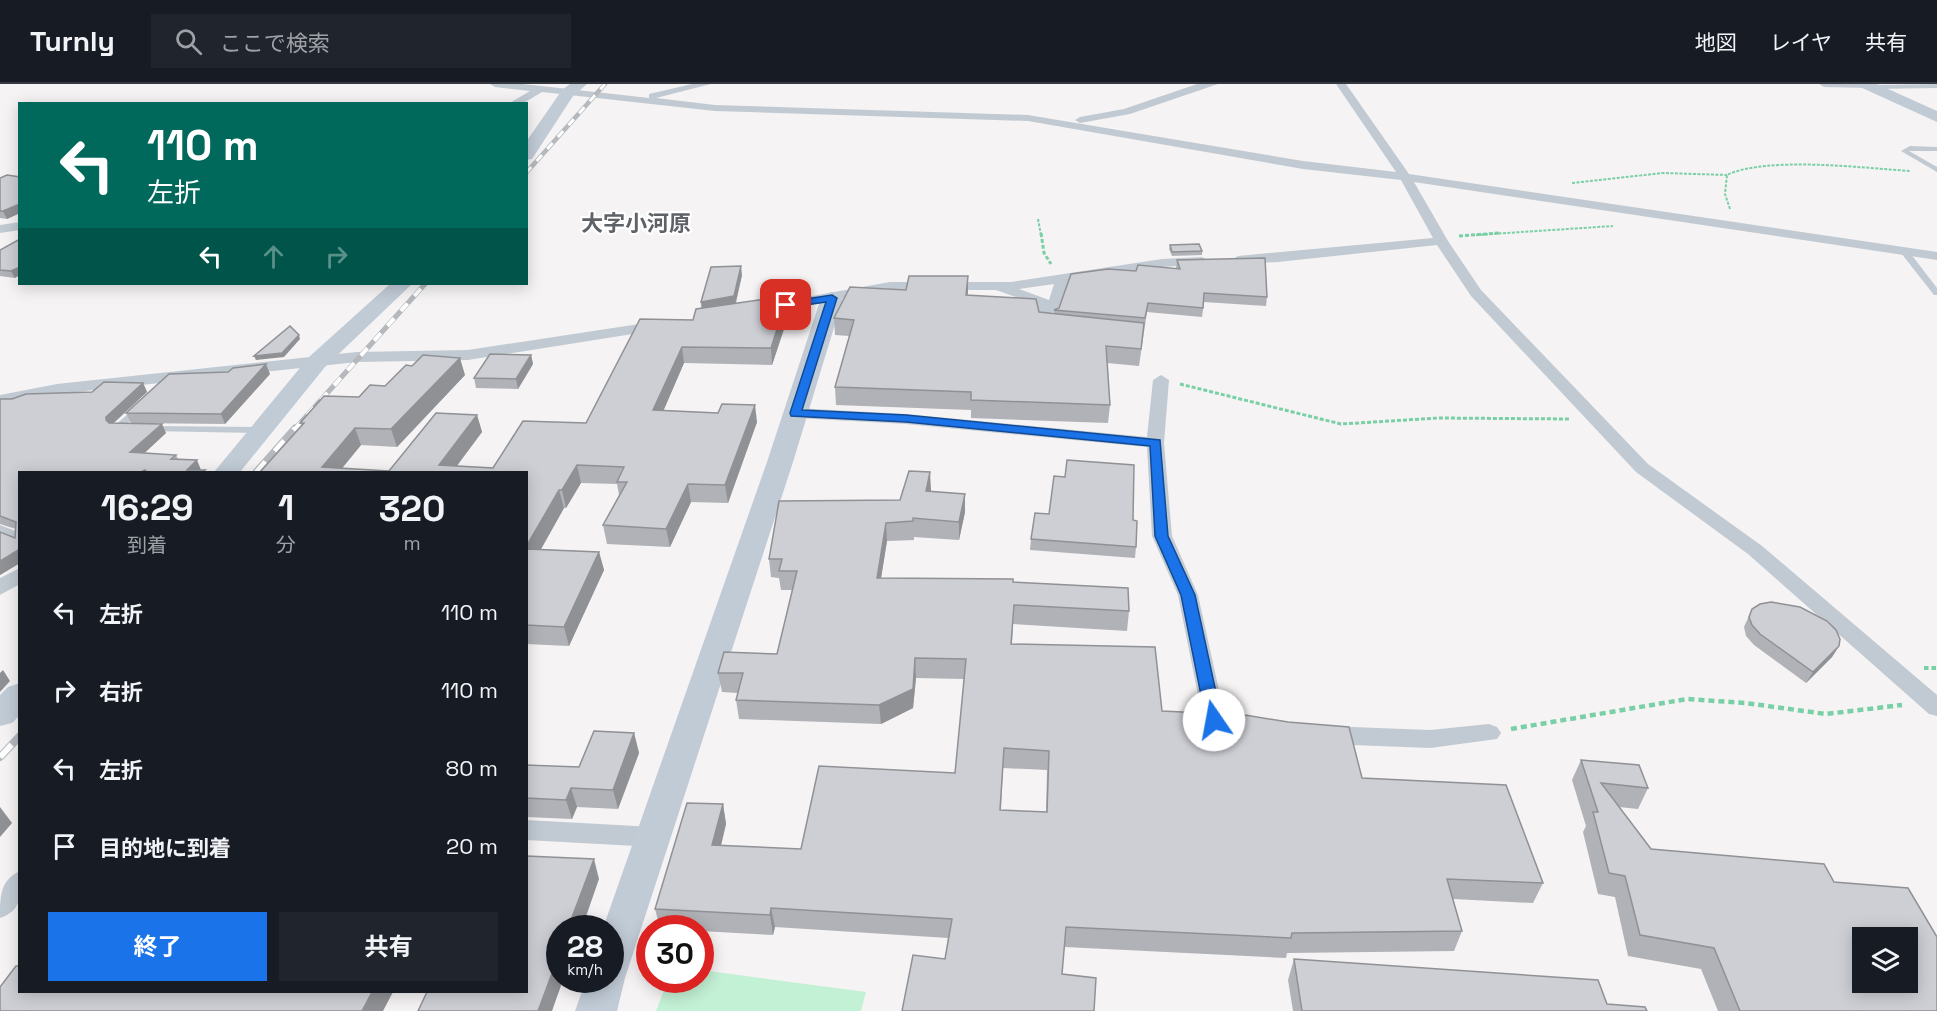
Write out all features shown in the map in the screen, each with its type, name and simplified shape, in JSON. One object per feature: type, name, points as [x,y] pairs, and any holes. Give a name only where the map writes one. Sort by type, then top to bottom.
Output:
[{"type":"street","points":[[495,84],[539,90],[574,88],[637,99],[715,108],[1012,116],[1062,122],[1303,165],[1405,177],[1937,256]]},
{"type":"street","points":[[637,99],[706,84]]},
{"type":"street","points":[[1062,122],[1126,112],[1192,88],[1213,84]]},
{"type":"street","points":[[1341,84],[1405,177],[1440,240],[1476,293],[1594,418],[1642,468],[1755,550],[1933,704]]},
{"type":"street","points":[[1824,84],[1868,86],[1937,117]]},
{"type":"street","points":[[528,152],[574,88]]},
{"type":"street","points":[[517,102],[539,90]]},
{"type":"street","points":[[0,228],[18,226]]},
{"type":"street","points":[[751,311],[890,286],[997,286],[1162,262],[1278,258],[1440,240]]},
{"type":"street","points":[[1045,310],[1054,307],[1066,276]]},
{"type":"street","points":[[228,471],[317,362],[401,285]]},
{"type":"street","points":[[997,286],[1043,302],[1044,324],[1076,328]]},
{"type":"street","points":[[624,926],[796,413],[832,298]]},
{"type":"street","points":[[0,400],[57,388],[118,384],[357,357],[468,355],[671,324]]},
{"type":"street","points":[[1161,380],[1155,442],[1162,536],[1188,595],[1214,720],[1258,728]]},
{"type":"street","points":[[796,413],[906,419],[1155,442]]},
{"type":"street","points":[[0,531],[18,539]]},
{"type":"street","points":[[0,588],[18,575]]},
{"type":"street","points":[[0,714],[18,697]]},
{"type":"street","points":[[1303,734],[1430,739],[1489,733]]},
{"type":"street","points":[[528,830],[654,837]]},
{"type":"street","points":[[0,907],[18,884]]},
{"type":"street","points":[[596,1011],[602,993]]},
{"type":"lane","points":[[1868,86],[1937,86]]},
{"type":"lane","points":[[1936,169],[1904,151],[1910,148],[1937,149]]},
{"type":"lane","points":[[1904,251],[1937,293]]},
{"type":"lane","points":[[158,391],[174,376]]},
{"type":"lane","points":[[149,399],[117,428],[262,429]]},
{"type":"path","points":[[1571,184],[1663,173],[1727,175],[1737,168],[1777,165],[1911,171],[1936,169]]},
{"type":"path","points":[[1727,175],[1725,194],[1736,226]]},
{"type":"path","points":[[1038,219],[1044,253],[1049,262],[1066,276]]},
{"type":"path","points":[[1440,240],[1622,225]]},
{"type":"path","points":[[1161,380],[1341,424],[1438,418],[1548,420],[1594,418]]},
{"type":"path","points":[[1489,733],[1687,699],[1745,703],[1826,714],[1933,704]]},
{"type":"green space","points":[[714,972],[866,992],[861,1011],[656,1011],[663,993],[714,993]]},
{"type":"building","points":[[7,175],[18,177],[18,205],[3,211],[0,211],[0,178]]},
{"type":"building","points":[[18,240],[18,268],[11,271],[0,270],[0,250]]},
{"type":"building","points":[[1199,244],[1202,251],[1172,252],[1170,245]]},
{"type":"building","points":[[1265,258],[1267,297],[1204,293],[1203,308],[1148,303],[1145,318],[1054,310],[1059,308],[1071,274],[1108,269],[1136,271],[1138,265],[1180,269],[1177,260]]},
{"type":"building","points":[[741,266],[734,296],[701,302],[711,267]]},
{"type":"building","points":[[909,276],[968,276],[966,295],[1036,299],[1039,312],[1144,323],[1141,349],[1106,346],[1110,405],[971,400],[971,392],[835,387],[854,320],[834,318],[850,287],[906,290]]},
{"type":"building","points":[[772,298],[787,298],[771,348],[682,347],[653,410],[718,413],[722,404],[755,405],[725,485],[688,484],[666,529],[603,525],[627,482],[617,482],[624,467],[577,465],[562,490],[559,490],[528,544],[528,471],[389,471],[436,413],[477,415],[439,465],[493,468],[523,421],[586,423],[640,319],[693,320],[696,309]]},
{"type":"building","points":[[290,326],[299,335],[282,353],[254,356]]},
{"type":"building","points":[[490,354],[531,355],[516,379],[474,378]]},
{"type":"building","points":[[423,355],[460,358],[391,429],[355,428],[322,467],[389,471],[261,471],[304,423],[300,423],[324,396],[359,397],[370,385],[385,386],[406,365],[412,366]]},
{"type":"building","points":[[266,364],[221,414],[126,413],[169,374],[228,372],[233,368]]},
{"type":"building","points":[[104,382],[143,383],[106,417],[106,420],[109,423],[162,424],[130,452],[176,455],[171,459],[197,460],[187,470],[205,470],[18,471],[18,550],[0,561],[0,532],[15,538],[16,522],[0,516],[0,399],[12,399],[26,394],[92,392]]},
{"type":"building","points":[[1067,460],[1134,465],[1133,520],[1137,521],[1136,547],[1031,539],[1035,513],[1049,514],[1054,476],[1065,477]]},
{"type":"building","points":[[909,471],[930,472],[926,491],[965,494],[959,522],[913,518],[913,521],[886,523],[877,578],[1013,579],[1013,582],[1128,588],[1129,611],[1014,605],[1011,644],[1155,647],[1162,711],[1245,715],[1288,722],[1349,727],[1362,778],[1506,785],[1543,883],[1447,879],[1462,931],[1292,933],[1291,938],[1066,927],[1062,974],[1096,978],[1094,1011],[902,1011],[913,955],[945,959],[952,919],[771,908],[770,915],[655,909],[687,803],[723,804],[712,845],[801,849],[819,766],[955,773],[966,659],[915,658],[913,689],[879,705],[736,700],[743,673],[718,673],[724,652],[777,654],[797,571],[779,571],[782,559],[769,559],[779,501],[900,500]],"holes":[[[1004,748],[1049,751],[1047,812],[1000,810]]]},
{"type":"building","points":[[528,549],[599,552],[564,627],[528,625]]},
{"type":"building","points":[[1771,602],[1800,607],[1827,621],[1836,630],[1840,639],[1839,646],[1813,672],[1760,634],[1752,625],[1749,617],[1752,609],[1760,604]]},
{"type":"building","points":[[594,731],[634,733],[613,790],[571,788],[566,800],[528,798],[528,765],[579,767]]},
{"type":"building","points":[[1581,760],[1639,765],[1648,788],[1601,783],[1651,849],[1824,864],[1834,882],[1908,888],[1937,937],[1937,1011],[1740,1011],[1714,948],[1640,935],[1625,876],[1609,873],[1593,812],[1598,812]]},
{"type":"building","points":[[528,856],[594,859],[573,915],[546,915],[546,990],[538,1011],[418,1011],[427,993],[528,993]]},
{"type":"building","points":[[1294,959],[1598,980],[1607,1004],[1645,1007],[1647,1011],[1302,1011]]},
{"type":"building","points":[[18,966],[18,993],[371,993],[362,1011],[0,1011],[0,987]]},
{"type":"railway","points":[[528,171],[605,84]]},
{"type":"railway","points":[[294,430],[424,285]]},
{"type":"railway","points":[[257,471],[295,428]]},
{"type":"railway","points":[[0,757],[18,738]]},
{"type":"district","name":"大字小河原","points":[[636,223]]},
{"type":"route","points":[[786,305],[832,298],[796,413],[906,419],[1155,442],[1158,458],[1162,536],[1188,595],[1214,720]]}]
